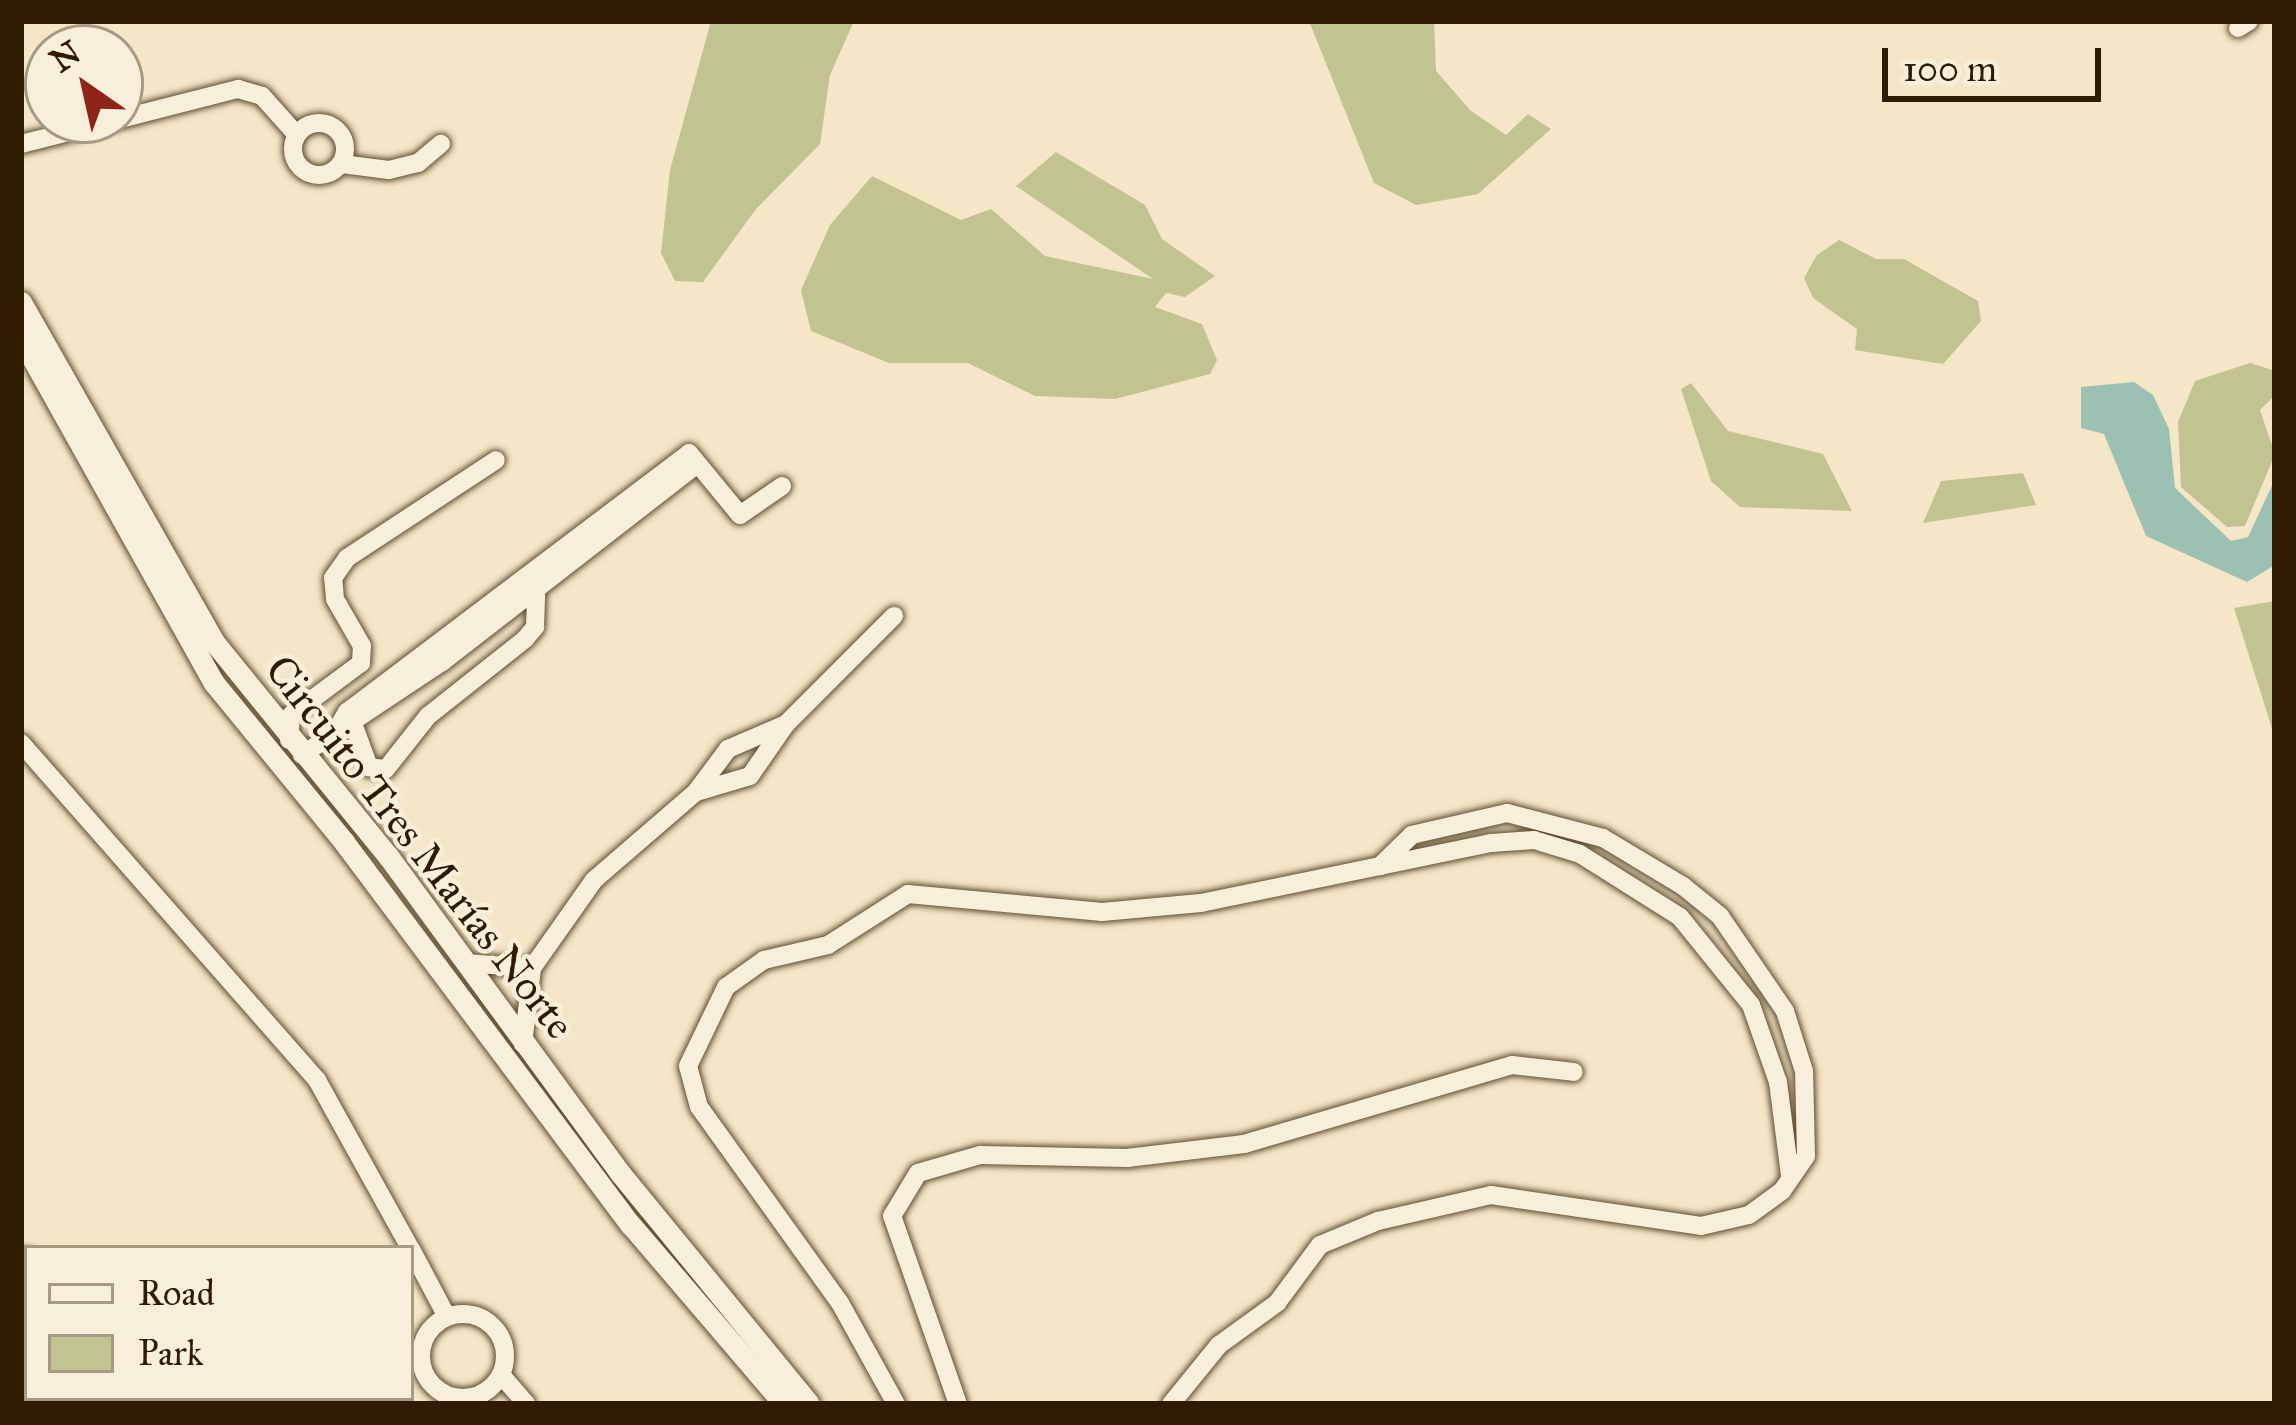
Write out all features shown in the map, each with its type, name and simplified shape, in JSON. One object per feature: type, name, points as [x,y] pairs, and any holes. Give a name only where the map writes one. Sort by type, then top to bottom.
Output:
[{"type":"street","points":[[144,113],[238,89],[262,96],[296,134]]},
{"type":"street","points":[[313,122],[334,126],[346,143],[342,164],[325,177],[303,173],[291,155],[296,134],[313,122]]},
{"type":"street","points":[[342,164],[389,170],[418,163],[441,144]]},
{"type":"street","name":"Circuito Tres Marías Norte","points":[[21,302],[173,574],[261,707],[809,1404]]},
{"type":"street","name":"Circuito Tres Marías Norte","points":[[21,338],[214,683],[357,859],[631,1225],[784,1404]]},
{"type":"street","points":[[291,716],[361,662],[362,646],[335,599],[333,578],[347,558],[496,460]]},
{"type":"street","points":[[539,579],[535,627],[525,639],[428,716],[386,769],[369,767],[345,727],[347,712],[697,464],[740,515],[782,486]]},
{"type":"street","points":[[696,792],[750,776],[786,724],[894,616]]},
{"type":"street","points":[[261,707],[291,716]]},
{"type":"street","points":[[291,716],[295,748],[345,727]]},
{"type":"street","points":[[523,1043],[532,968],[616,856],[696,792],[728,749],[786,724]]},
{"type":"street","points":[[21,743],[317,1080],[409,1245]]},
{"type":"street","points":[[1172,1404],[1219,1345],[1277,1303],[1321,1245],[1378,1221],[1491,1195],[1701,1226],[1749,1215],[1806,1156],[1810,1124],[1785,1011],[1720,916],[1683,886],[1603,838],[1508,813],[1412,835],[1376,870]]},
{"type":"street","points":[[896,1404],[840,1303],[699,1107],[688,1066],[726,987],[764,960],[828,945],[908,894],[1102,912],[1376,870],[1534,840],[1580,854],[1680,917],[1751,1004],[1778,1082],[1790,1176]]},
{"type":"street","points":[[465,964],[532,968]]},
{"type":"street","points":[[958,1404],[892,1216],[899,1193],[918,1172],[980,1155],[1127,1158],[1244,1144],[1512,1065],[1574,1072]]},
{"type":"street","points":[[414,1255],[446,1315]]},
{"type":"street","points":[[470,1313],[494,1325],[506,1349],[502,1376],[487,1399],[440,1392],[425,1376],[427,1334],[446,1315],[470,1313]]},
{"type":"street","points":[[502,1376],[526,1404]]},
{"type":"green space","points":[[711,21],[854,21],[830,75],[820,144],[756,209],[703,282],[675,281],[661,253],[670,170]]},
{"type":"green space","points":[[1309,21],[1434,21],[1436,71],[1470,110],[1506,135],[1528,114],[1551,129],[1478,194],[1416,205],[1374,183]]},
{"type":"green space","points":[[1056,152],[1145,205],[1162,239],[1215,276],[1185,297],[1166,293],[1155,307],[1202,324],[1217,360],[1210,374],[1115,399],[1035,396],[968,363],[889,363],[811,331],[801,290],[830,225],[872,176],[961,220],[991,209],[1045,256],[1153,279],[1016,186]]},
{"type":"green space","points":[[1839,240],[1876,259],[1904,259],[1978,301],[1981,321],[1943,364],[1855,350],[1857,329],[1813,298],[1804,278],[1817,255]]},
{"type":"green space","points":[[2250,363],[2275,371],[2275,395],[2260,410],[2275,454],[2245,526],[2227,527],[2181,487],[2178,422],[2195,381]]},
{"type":"green space","points":[[1691,383],[1728,431],[1823,454],[1852,511],[1740,507],[1711,481],[1681,389]]},
{"type":"green space","points":[[2023,473],[2036,505],[1923,523],[1941,481]]},
{"type":"green space","points":[[2275,601],[2275,738],[2234,608]]},
{"type":"shaded area","points":[[2134,382],[2153,395],[2169,429],[2175,488],[2231,541],[2248,537],[2275,479],[2275,565],[2247,582],[2146,536],[2104,434],[2081,428],[2081,387]]}]
